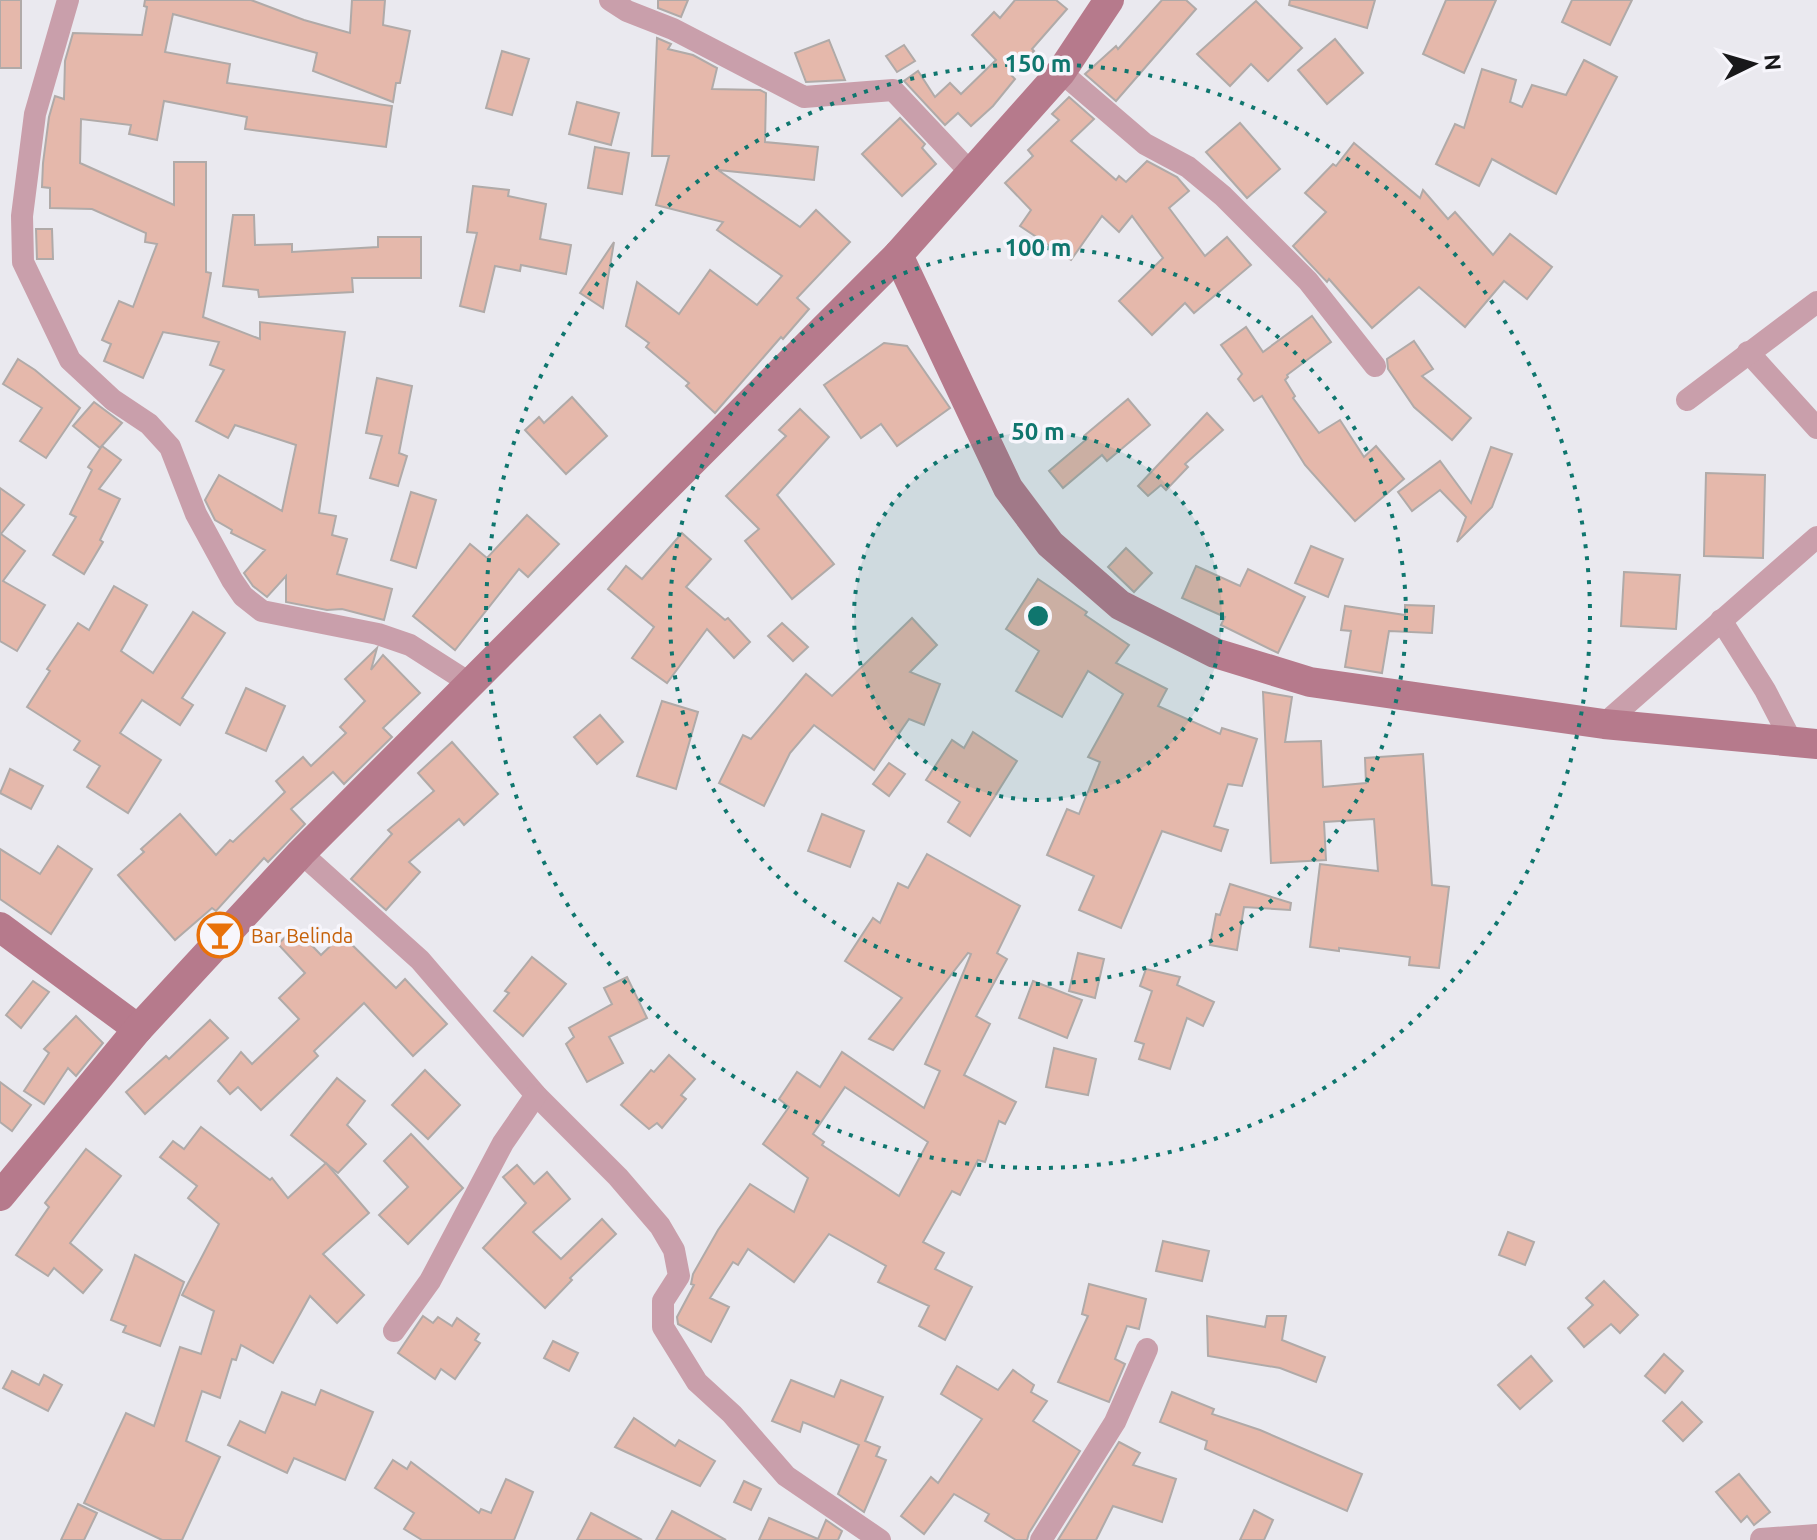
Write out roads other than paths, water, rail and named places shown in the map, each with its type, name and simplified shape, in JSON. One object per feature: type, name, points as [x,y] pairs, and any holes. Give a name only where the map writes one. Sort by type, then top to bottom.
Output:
[{"type":"main road","points":[[0,1196],[138,1029],[301,853],[898,255],[1061,72],[1109,0]]},
{"type":"main road","points":[[898,255],[1008,488],[1050,544],[1120,605],[1215,653],[1310,682],[1604,724],[1804,743]]},
{"type":"main road","points":[[0,927],[138,1029]]},
{"type":"street","points":[[68,0],[35,114],[22,216],[23,262],[70,360],[113,400],[149,424],[170,447],[196,514],[243,596],[262,611],[378,634],[410,645],[471,684]]},
{"type":"street","points":[[610,0],[804,97],[893,90],[972,174]]},
{"type":"street","points":[[1061,72],[1145,144],[1188,167],[1223,196],[1308,281],[1375,366]]},
{"type":"street","points":[[1687,400],[1817,302]]},
{"type":"street","points":[[1748,352],[1817,428]]},
{"type":"street","points":[[1604,724],[1817,537]]},
{"type":"street","points":[[1721,620],[1765,690],[1804,743]]},
{"type":"street","points":[[301,853],[420,960],[536,1095],[618,1177],[660,1226],[674,1250],[679,1276],[663,1301],[663,1327],[697,1382],[732,1414],[786,1476],[880,1540]]},
{"type":"street","points":[[394,1331],[430,1281],[503,1143],[536,1095]]},
{"type":"street","points":[[1041,1540],[1115,1422],[1147,1349]]},
{"type":"street","points":[[1761,1539],[1817,1535]]},
{"type":"place","name":"Bar Belinda","points":[[220,935]]}]
